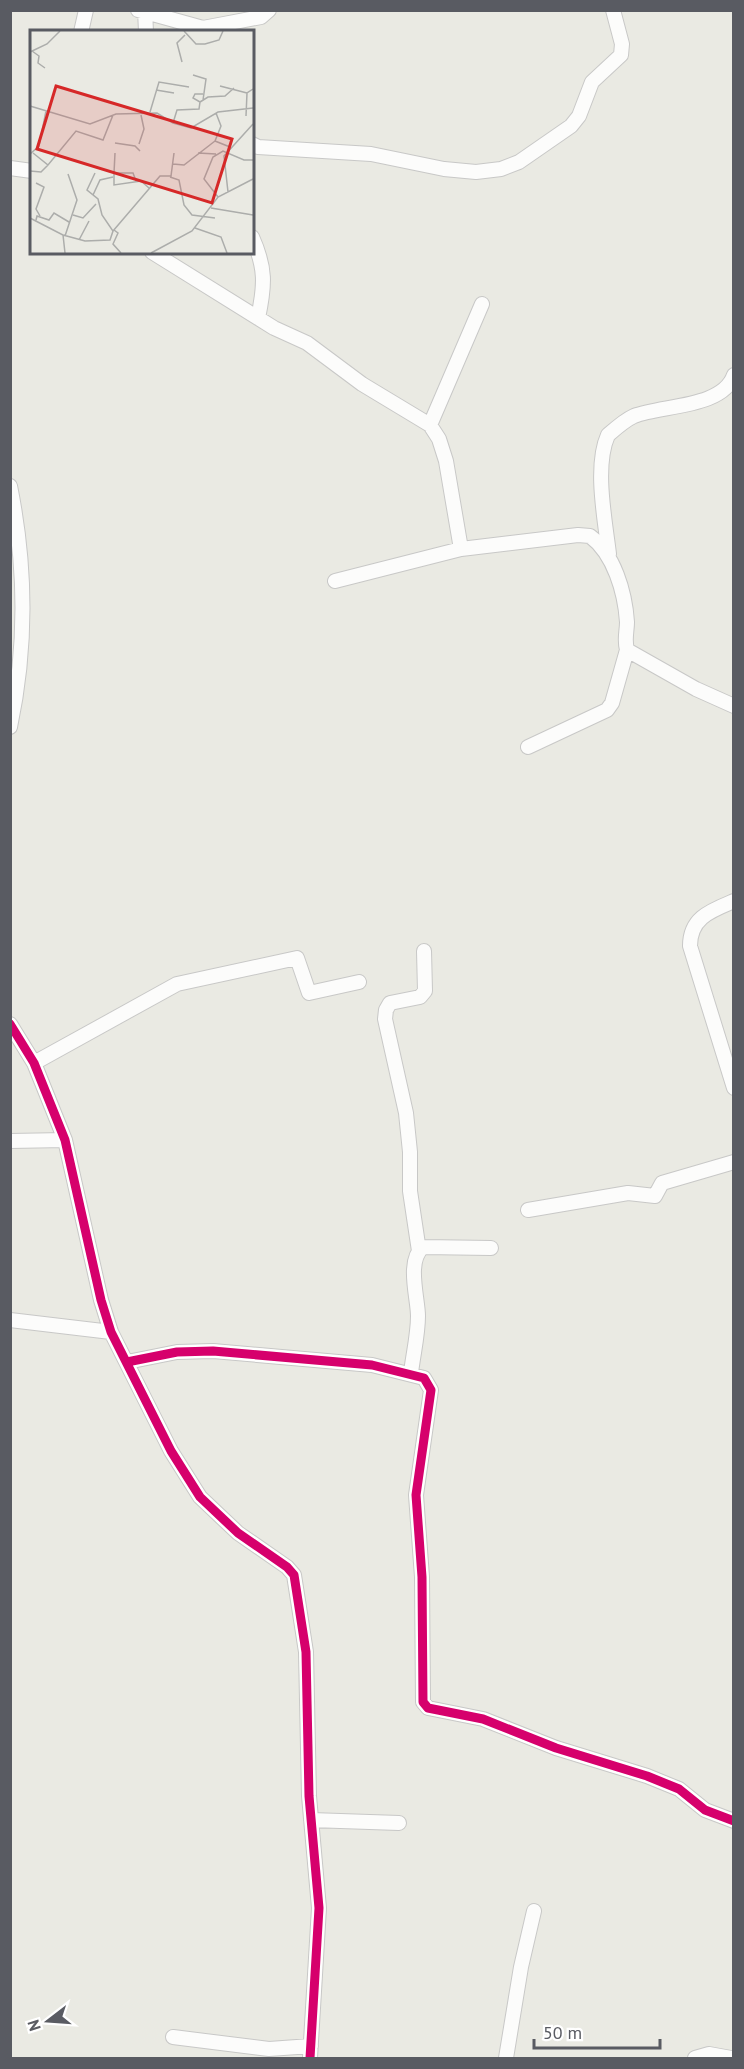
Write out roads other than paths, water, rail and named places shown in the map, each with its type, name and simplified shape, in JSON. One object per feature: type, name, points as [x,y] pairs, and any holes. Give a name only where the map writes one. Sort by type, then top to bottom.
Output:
[{"type":"street","points":[[81,30],[86,10]]},
{"type":"street","points":[[146,30],[143,11],[203,28],[261,17],[269,10]]},
{"type":"street","points":[[254,144],[270,148],[370,154],[444,169],[476,172],[510,166],[571,126],[579,117],[592,82],[621,55],[622,44],[613,10]]},
{"type":"street","points":[[10,168],[30,171]]},
{"type":"street","points":[[254,242],[264,269],[264,292],[258,318]]},
{"type":"street","points":[[155,254],[258,318],[308,343],[362,384],[430,425],[439,439],[446,461],[461,549]]},
{"type":"street","points":[[430,425],[482,304]]},
{"type":"street","points":[[528,747],[608,710],[627,650],[624,639],[627,622],[622,594],[609,556],[602,494],[602,462],[608,435],[633,417],[660,408],[699,402],[715,395],[726,387],[734,375]]},
{"type":"street","points":[[10,486],[19,531],[22,598],[10,727]]},
{"type":"street","points":[[335,581],[461,549],[578,535],[590,536],[609,556]]},
{"type":"street","points":[[627,650],[696,689],[734,706]]},
{"type":"street","points":[[734,901],[713,910],[694,924],[690,933],[690,946],[734,1088]]},
{"type":"street","points":[[411,1373],[418,1316],[415,1265],[419,1251],[410,1191],[410,1152],[406,1113],[385,1019],[390,1003],[420,997],[425,991],[424,951]]},
{"type":"street","points":[[34,1063],[177,984],[297,958],[309,993],[358,982]]},
{"type":"street","points":[[10,1024],[34,1063],[65,1140],[101,1300],[111,1332],[171,1451],[200,1497],[238,1533],[287,1567],[294,1575],[306,1652],[311,1820],[319,1908],[311,2052],[173,2037]]},
{"type":"street","points":[[10,1141],[65,1140]]},
{"type":"street","points":[[528,1210],[628,1193],[650,1198],[655,1196],[662,1184],[734,1162]]},
{"type":"street","points":[[419,1251],[423,1247],[491,1248]]},
{"type":"street","points":[[10,1320],[111,1332]]},
{"type":"street","points":[[127,1362],[177,1352],[213,1351],[372,1365],[424,1378],[431,1390],[416,1495],[422,1577],[423,1702],[428,1708],[483,1719],[556,1748],[647,1776],[679,1789],[705,1810],[734,1821]]},
{"type":"street","points":[[311,1820],[399,1823]]},
{"type":"street","points":[[506,2058],[521,1967],[534,1911]]},
{"type":"street","points":[[695,2058],[709,2054],[731,2058]]}]
